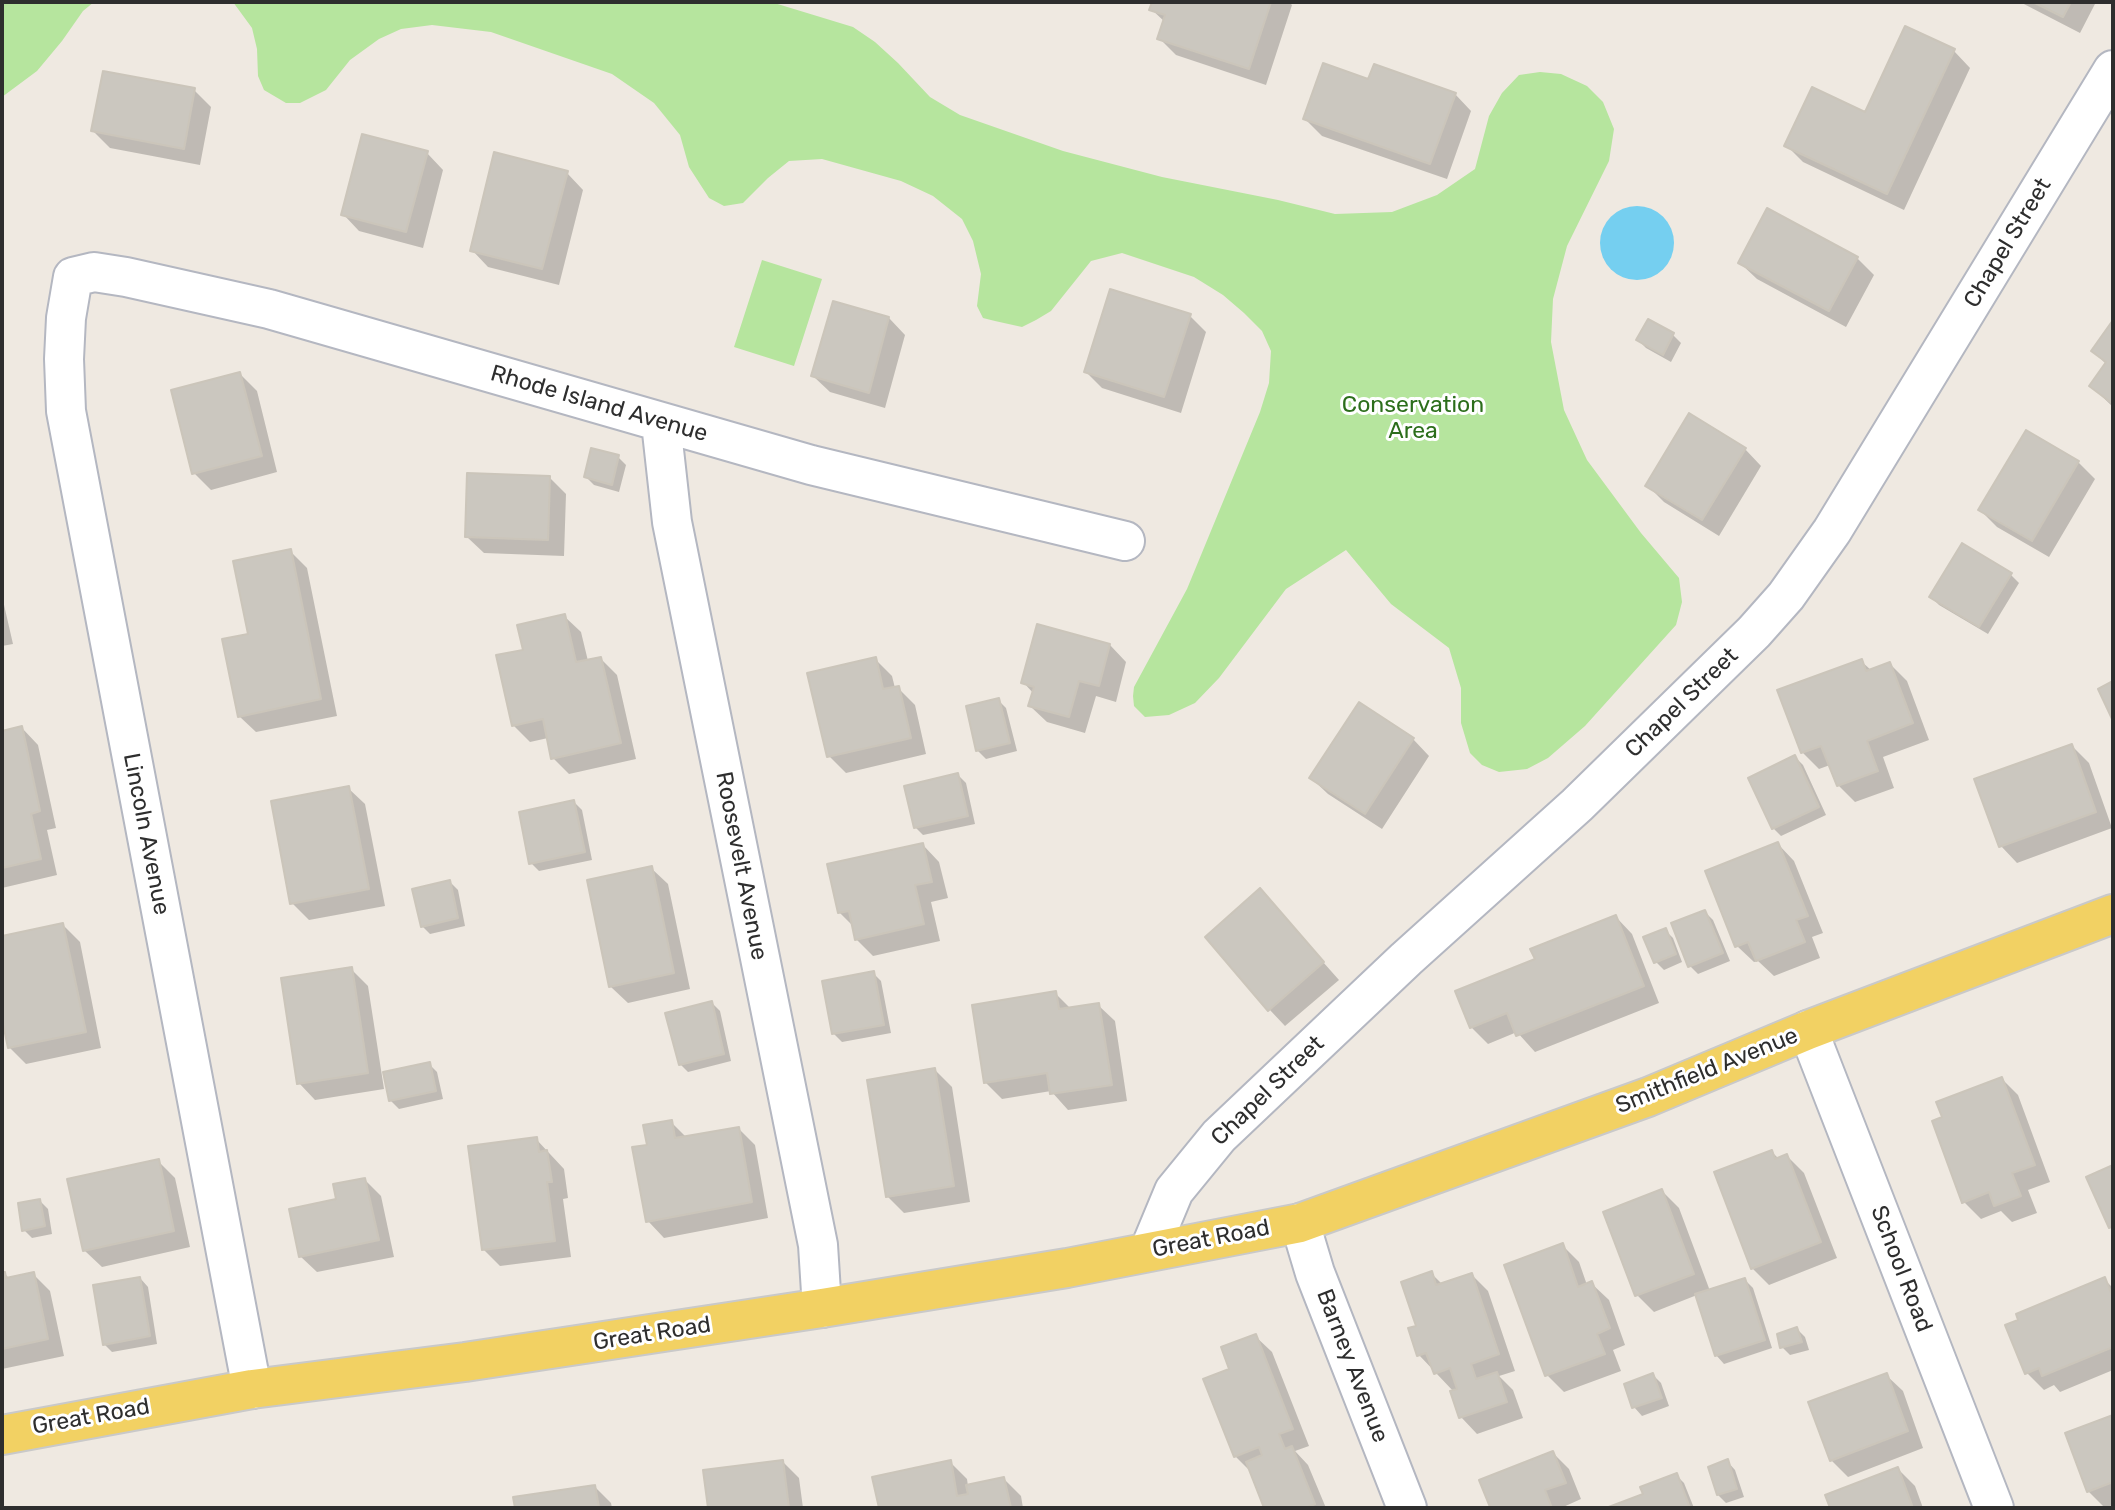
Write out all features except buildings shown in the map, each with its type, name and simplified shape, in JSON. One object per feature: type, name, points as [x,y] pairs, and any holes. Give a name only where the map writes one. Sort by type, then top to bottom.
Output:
[{"type":"main road","name":"Smithfield Avenue","points":[[1300,1223],[1648,1097],[1808,1030],[2113,914]]},
{"type":"main road","name":"Great Road","points":[[2,1435],[252,1389],[465,1362],[1067,1268],[1300,1223]]},
{"type":"street","name":"Chapel Street","points":[[1149,1251],[1174,1191],[1219,1136],[1406,958],[1577,805],[1754,632],[1786,596],[1832,531],[2113,70]]},
{"type":"street","name":"Rhode Island Avenue","points":[[73,277],[94,272],[127,277],[269,309],[811,465],[1125,541]]},
{"type":"street","name":"Lincoln Avenue","points":[[73,277],[66,318],[66,411],[252,1389]]},
{"type":"street","name":"Roosevelt Avenue","points":[[661,423],[672,522],[818,1245],[822,1308]]},
{"type":"street","name":"School Road","points":[[1808,1030],[1994,1508]]},
{"type":"street","name":"Barney Avenue","points":[[1300,1223],[1315,1273],[1407,1508]]},
{"type":"green space","points":[[2,2],[94,2],[83,11],[37,71],[2,97]]},
{"type":"green space","name":"Conservation Area","points":[[233,2],[771,2],[853,27],[875,42],[930,97],[960,115],[1063,151],[1162,177],[1335,214],[1392,212],[1437,195],[1475,169],[1489,116],[1502,93],[1519,75],[1540,72],[1561,74],[1587,86],[1603,102],[1614,129],[1609,161],[1567,246],[1553,299],[1551,342],[1564,410],[1587,460],[1641,533],[1679,578],[1682,602],[1676,625],[1585,726],[1548,758],[1527,769],[1499,772],[1482,765],[1470,753],[1461,723],[1461,688],[1449,648],[1391,604],[1346,550],[1286,589],[1219,678],[1195,703],[1169,715],[1145,717],[1134,706],[1134,687],[1187,589],[1260,412],[1269,383],[1271,351],[1262,331],[1223,295],[1194,277],[1122,253],[1091,261],[1051,311],[1022,327],[983,318],[977,306],[981,274],[973,241],[962,219],[933,196],[901,181],[822,159],[789,161],[743,203],[724,206],[709,198],[689,167],[680,135],[654,103],[612,74],[491,32],[432,25],[401,29],[379,39],[350,60],[326,90],[300,103],[286,103],[264,90],[258,76],[257,49],[252,28]]},
{"type":"green space","points":[[762,260],[822,279],[794,366],[734,347]]},
{"type":"water","points":[[1637,206],[1658,212],[1668,222],[1674,243],[1668,264],[1658,274],[1637,280],[1616,274],[1606,264],[1600,243],[1606,222],[1616,212]]}]
